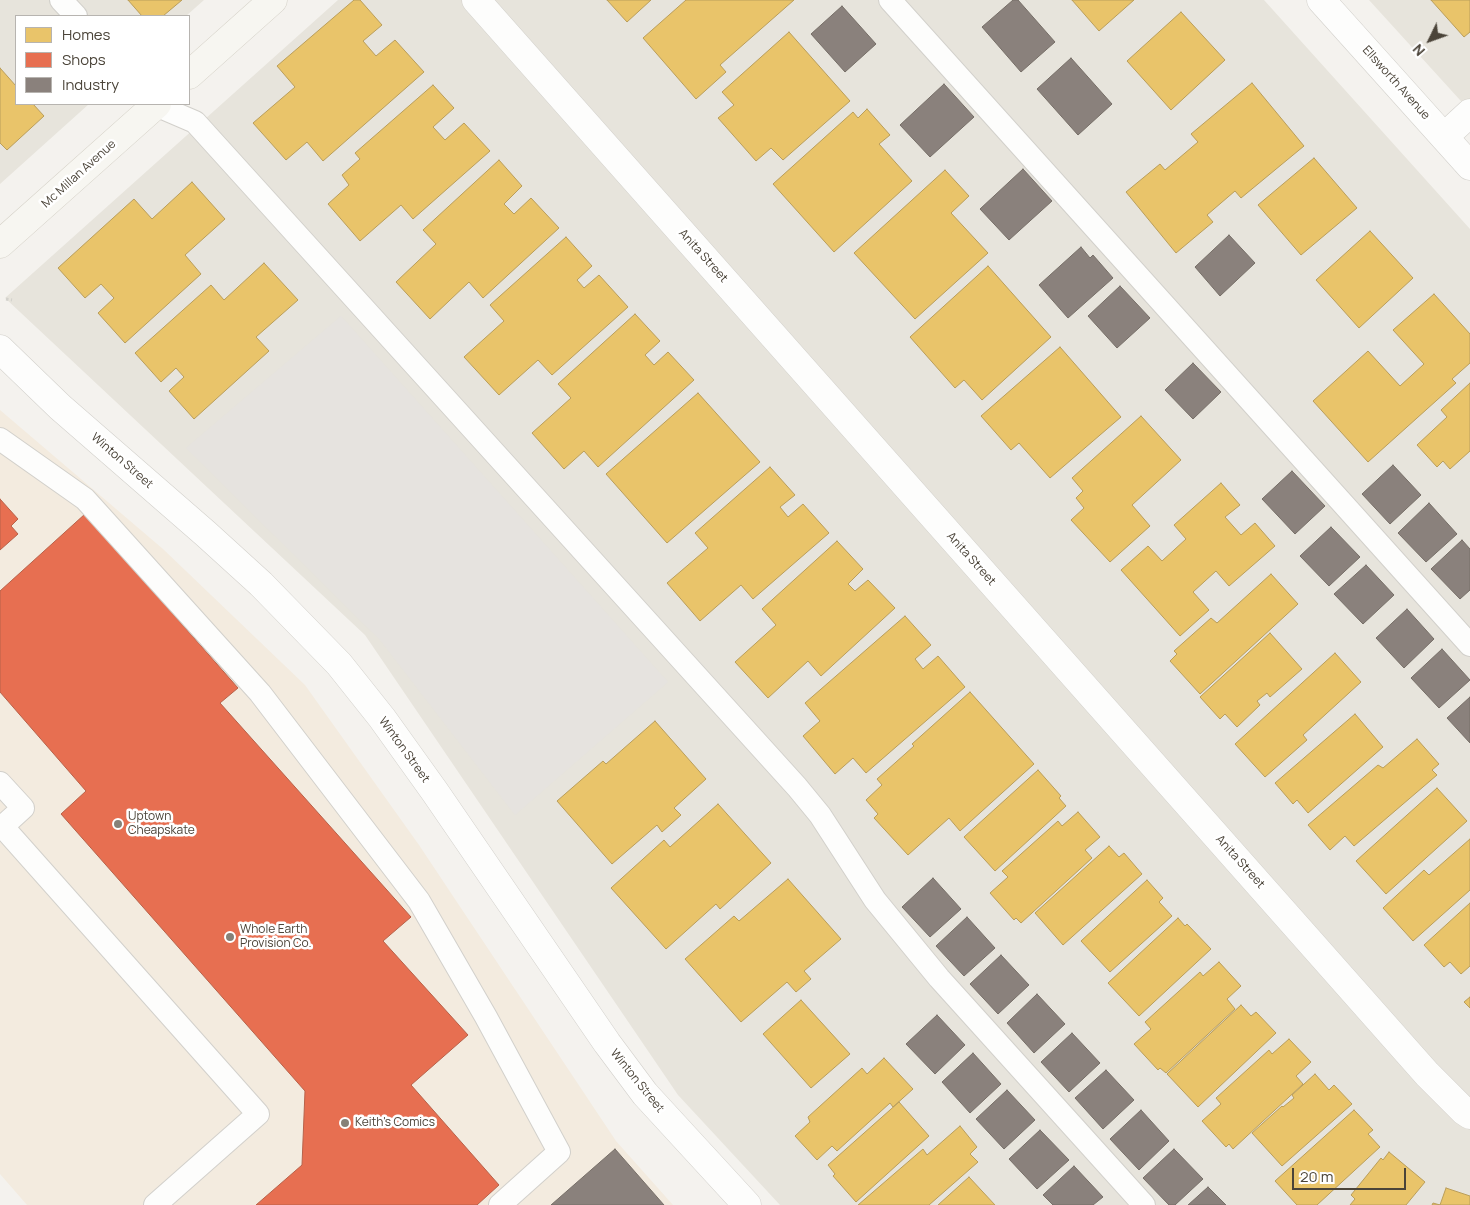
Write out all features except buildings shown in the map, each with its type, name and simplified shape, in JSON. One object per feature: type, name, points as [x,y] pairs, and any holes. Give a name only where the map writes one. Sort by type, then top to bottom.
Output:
[{"type":"street","points":[[190,75],[273,0]]},
{"type":"street","name":"Anita Street","points":[[476,0],[1427,1074],[1464,1111],[1470,1114]]},
{"type":"street","name":"Ellsworth Avenue","points":[[1321,0],[1470,166]]},
{"type":"street","name":"Mc Millan Avenue","points":[[0,244],[154,105]]},
{"type":"street","points":[[1444,137],[1470,113]]},
{"type":"street","name":"Winton Street","points":[[0,349],[60,406],[261,584],[339,664],[382,718],[436,792],[606,1043],[645,1094],[747,1205]]},
{"type":"lane","points":[[61,0],[75,15]]},
{"type":"lane","points":[[890,0],[1470,645]]},
{"type":"lane","points":[[157,105],[195,122],[777,765],[820,815],[874,900],[939,978],[1144,1205]]},
{"type":"lane","points":[[0,439],[85,499],[260,694],[419,901],[486,1017],[559,1152],[500,1205]]},
{"type":"lane","points":[[0,783],[23,808],[1,828],[258,1114],[155,1205]]},
{"type":"path","points":[[6,299],[12,300]]},
{"type":"shaded area","points":[[0,0],[204,0],[187,15],[15,15],[15,105],[88,105],[0,184]]},
{"type":"shaded area","points":[[338,0],[1264,0],[1470,229],[1470,1205],[780,1205],[678,1095],[365,635],[5,298]]},
{"type":"shaded area","points":[[1369,0],[1470,0],[1470,111]]},
{"type":"shaded area","points":[[341,316],[668,682],[515,815],[380,640],[186,448]]},
{"type":"shaded area","points":[[0,410],[163,549],[305,685],[419,845],[616,1141],[673,1205],[27,1205],[0,1174]]},
{"type":"place","name":"Uptown Cheapskate","points":[[118,824]]},
{"type":"place","name":"Whole Earth Provision Co.","points":[[230,937]]},
{"type":"place","name":"Keith's Comics","points":[[345,1123]]}]
